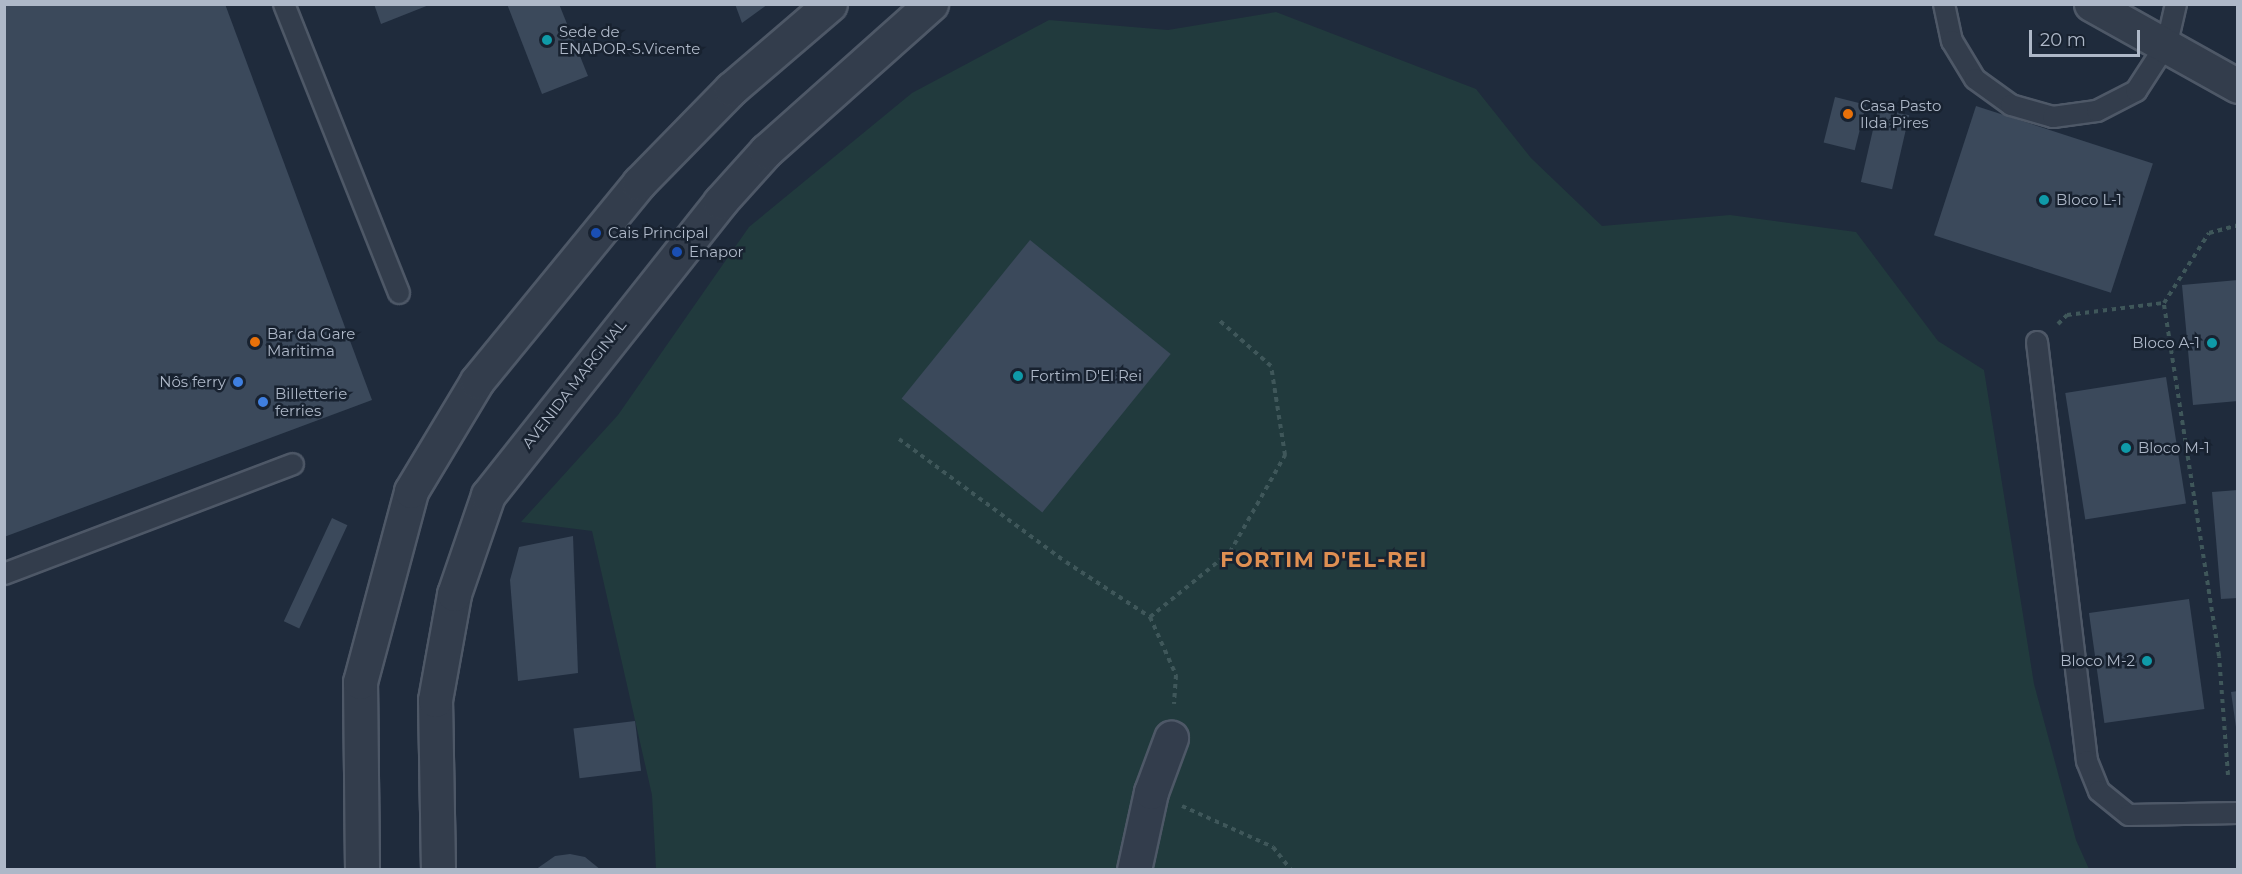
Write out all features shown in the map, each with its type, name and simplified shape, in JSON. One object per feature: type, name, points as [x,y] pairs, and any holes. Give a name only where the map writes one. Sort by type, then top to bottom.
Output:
[{"type":"street","points":[[362,870],[360,682],[411,491],[477,381],[639,183],[731,89],[830,4]]},
{"type":"street","name":"AVENIDA MARGINAL","points":[[438,870],[435,700],[454,594],[488,495],[720,201],[766,151],[931,4]]},
{"type":"street","points":[[2091,4],[2167,43],[2238,86]]},
{"type":"street","points":[[1134,870],[1150,792],[1171,738]]},
{"type":"lane","points":[[284,4],[399,293]]},
{"type":"lane","points":[[1944,4],[1952,41],[1975,79],[2011,105],[2053,117],[2097,111],[2136,91],[2167,43],[2176,4]]},
{"type":"lane","points":[[2037,342],[2087,761],[2098,791],[2129,815],[2238,813]]},
{"type":"lane","points":[[4,574],[293,464]]},
{"type":"path","points":[[2228,775],[2219,656],[2164,303],[2209,233],[2238,225]]},
{"type":"path","points":[[2037,342],[2067,315],[2164,303]]},
{"type":"path","points":[[1150,617],[1230,552],[1285,454],[1271,366],[1220,321]]},
{"type":"path","points":[[898,439],[1066,562],[1150,617],[1176,675],[1171,738]]},
{"type":"path","points":[[1150,792],[1273,847],[1291,870]]},
{"type":"green space","points":[[1276,12],[1476,89],[1531,158],[1602,226],[1730,215],[1856,232],[1938,341],[1984,370],[2034,684],[2076,840],[2089,869],[656,869],[652,795],[592,531],[521,522],[618,415],[749,227],[912,93],[1049,20],[1168,30]]},
{"type":"building","points":[[4,4],[225,4],[372,400],[4,537]]},
{"type":"building","points":[[374,4],[429,4],[429,5],[381,24]]},
{"type":"building","name":"Sede de ENAPOR-S.Vicente","points":[[507,4],[559,4],[588,76],[542,94]]},
{"type":"building","points":[[735,4],[768,4],[742,23]]},
{"type":"building","points":[[1835,97],[1866,105],[1855,150],[1824,143]]},
{"type":"building","name":"Bloco L-1","points":[[1976,106],[2153,163],[2111,293],[1934,235]]},
{"type":"building","points":[[1878,108],[1909,115],[1892,189],[1861,182]]},
{"type":"building","points":[[1030,240],[1171,354],[1042,512],[902,399]]},
{"type":"building","name":"Bloco A-1","points":[[2238,280],[2238,401],[2193,405],[2182,285]]},
{"type":"building","name":"Bloco M-1","points":[[2166,377],[2186,503],[2085,519],[2065,393]]},
{"type":"building","points":[[2238,490],[2238,598],[2221,599],[2212,492]]},
{"type":"building","points":[[332,518],[347,525],[299,629],[284,621]]},
{"type":"building","points":[[573,536],[578,673],[518,681],[510,580],[519,547]]},
{"type":"building","name":"Bloco M-2","points":[[2189,599],[2204,709],[2104,723],[2089,613]]},
{"type":"building","points":[[2238,691],[2238,727],[2236,727],[2231,692]]},
{"type":"building","points":[[635,721],[641,771],[580,778],[573,729]]},
{"type":"building","points":[[570,854],[585,857],[601,870],[535,870],[555,856]]},
{"type":"place","name":"Sede de ENAPOR-S.Vicente","points":[[547,40]]},
{"type":"place","name":"Casa Pasto Ilda Pires","points":[[1848,114]]},
{"type":"place","name":"Bloco L-1","points":[[2044,200]]},
{"type":"place","name":"Cais Principal","points":[[596,233]]},
{"type":"place","name":"Enapor","points":[[677,252]]},
{"type":"place","name":"Bar da Gare Maritima","points":[[255,342]]},
{"type":"place","name":"Bloco A-1","points":[[2212,343]]},
{"type":"place","name":"Fortim D'El Rei","points":[[1018,376]]},
{"type":"place","name":"Nôs ferry","points":[[238,382]]},
{"type":"place","name":"Billetterie ferries","points":[[263,402]]},
{"type":"place","name":"Bloco M-1","points":[[2126,448]]},
{"type":"place","name":"Bloco M-2","points":[[2147,661]]},
{"type":"district","name":"FORTIM D'EL-REI","points":[[1324,560]]}]
